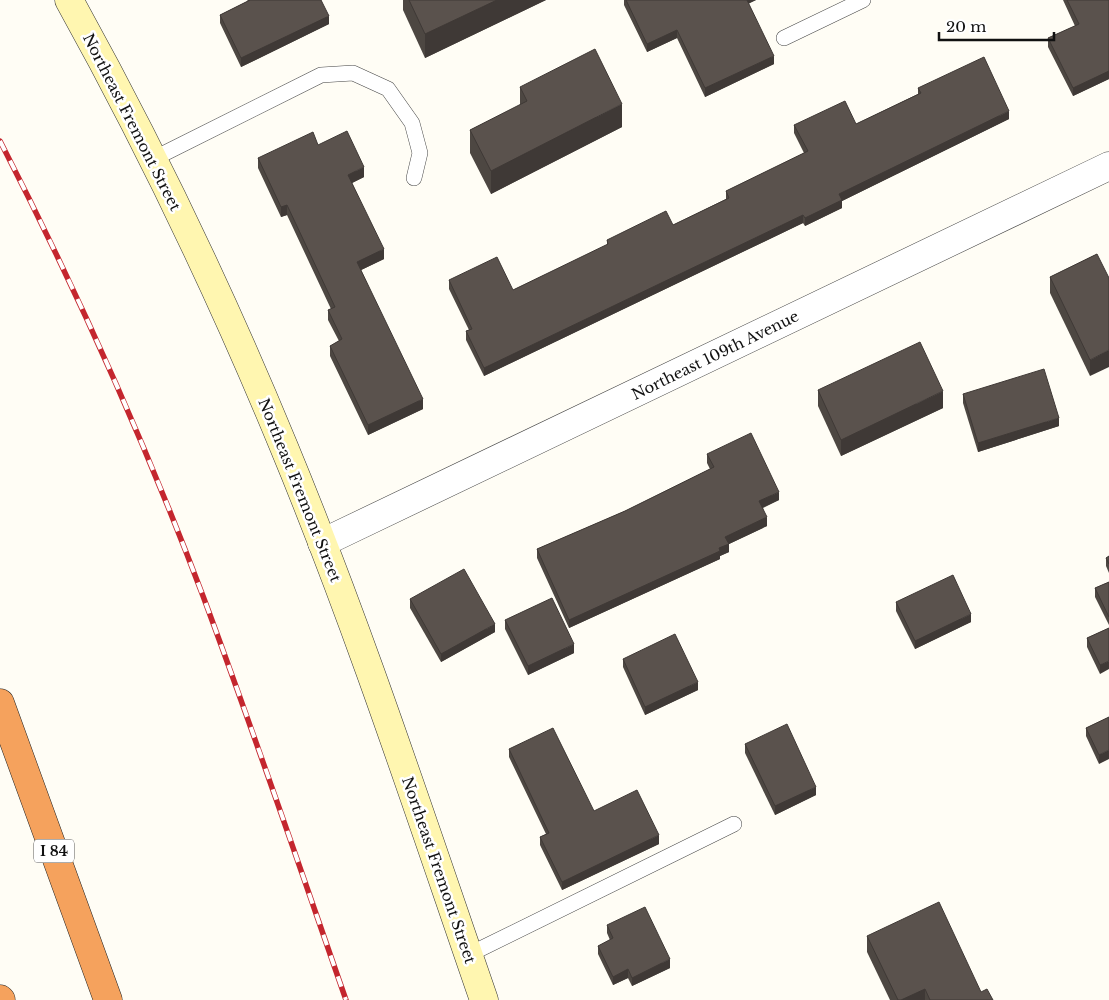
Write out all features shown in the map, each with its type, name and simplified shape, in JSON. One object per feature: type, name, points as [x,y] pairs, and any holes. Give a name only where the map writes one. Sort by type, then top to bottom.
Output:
[{"type":"highway","name":"I 84","points":[[0,702],[108,1000]]},
{"type":"main road","name":"Northeast Fremont Street","points":[[69,0],[151,160],[221,304],[284,446],[371,674],[484,1000]]},
{"type":"street","name":"Northeast 109th Avenue","points":[[322,543],[1109,166]]},
{"type":"lane","points":[[784,38],[863,0]]},
{"type":"lane","points":[[151,160],[321,74],[353,72],[388,89],[412,123],[420,153],[414,178]]},
{"type":"lane","points":[[468,955],[734,824]]},
{"type":"building","points":[[250,0],[321,0],[329,16],[241,58],[220,15]]},
{"type":"building","points":[[409,0],[497,0],[425,34]]},
{"type":"building","points":[[626,0],[747,0],[774,56],[705,88],[677,30],[647,44]]},
{"type":"building","points":[[1067,0],[1109,0],[1109,71],[1073,88],[1048,38],[1079,24]]},
{"type":"building","points":[[595,49],[622,104],[491,171],[470,130],[527,101],[520,87]]},
{"type":"building","points":[[984,57],[1009,111],[839,194],[842,200],[805,218],[803,215],[484,368],[466,331],[472,329],[449,280],[497,257],[513,290],[608,244],[607,240],[666,211],[673,225],[729,198],[726,191],[808,151],[794,125],[845,101],[856,124],[921,93],[918,88]]},
{"type":"building","points":[[347,131],[364,167],[348,175],[384,249],[357,262],[423,399],[368,425],[330,346],[342,339],[328,310],[335,307],[287,205],[281,207],[258,158],[313,132],[318,145]]},
{"type":"building","points":[[1097,254],[1109,278],[1109,350],[1090,360],[1050,277]]},
{"type":"building","points":[[920,342],[943,391],[841,440],[818,390]]},
{"type":"building","points":[[1044,369],[1059,418],[978,443],[963,394]]},
{"type":"building","points":[[751,433],[779,492],[759,501],[767,517],[725,537],[729,544],[719,548],[720,551],[569,620],[537,549],[625,511],[714,467],[707,454]]},
{"type":"building","points":[[464,569],[495,624],[441,654],[410,599]]},
{"type":"building","points":[[953,575],[971,614],[915,641],[896,602]]},
{"type":"building","points":[[1109,582],[1109,617],[1095,588]]},
{"type":"building","points":[[552,598],[574,644],[528,666],[505,620]]},
{"type":"building","points":[[1109,628],[1109,661],[1100,665],[1087,638]]},
{"type":"building","points":[[675,634],[698,682],[645,707],[623,659]]},
{"type":"building","points":[[1109,717],[1109,750],[1099,755],[1086,728]]},
{"type":"building","points":[[787,724],[816,787],[775,806],[745,744]]},
{"type":"building","points":[[553,728],[594,811],[637,790],[659,835],[562,882],[540,837],[549,833],[509,749]]},
{"type":"building","points":[[939,902],[981,992],[987,989],[993,1000],[930,1000],[925,989],[898,1000],[867,936]]},
{"type":"building","points":[[645,907],[670,959],[632,978],[628,969],[613,977],[598,946],[613,938],[607,925]]},
{"type":"railway","points":[[0,141],[82,309],[157,480],[203,596],[240,697],[346,1000]]}]
